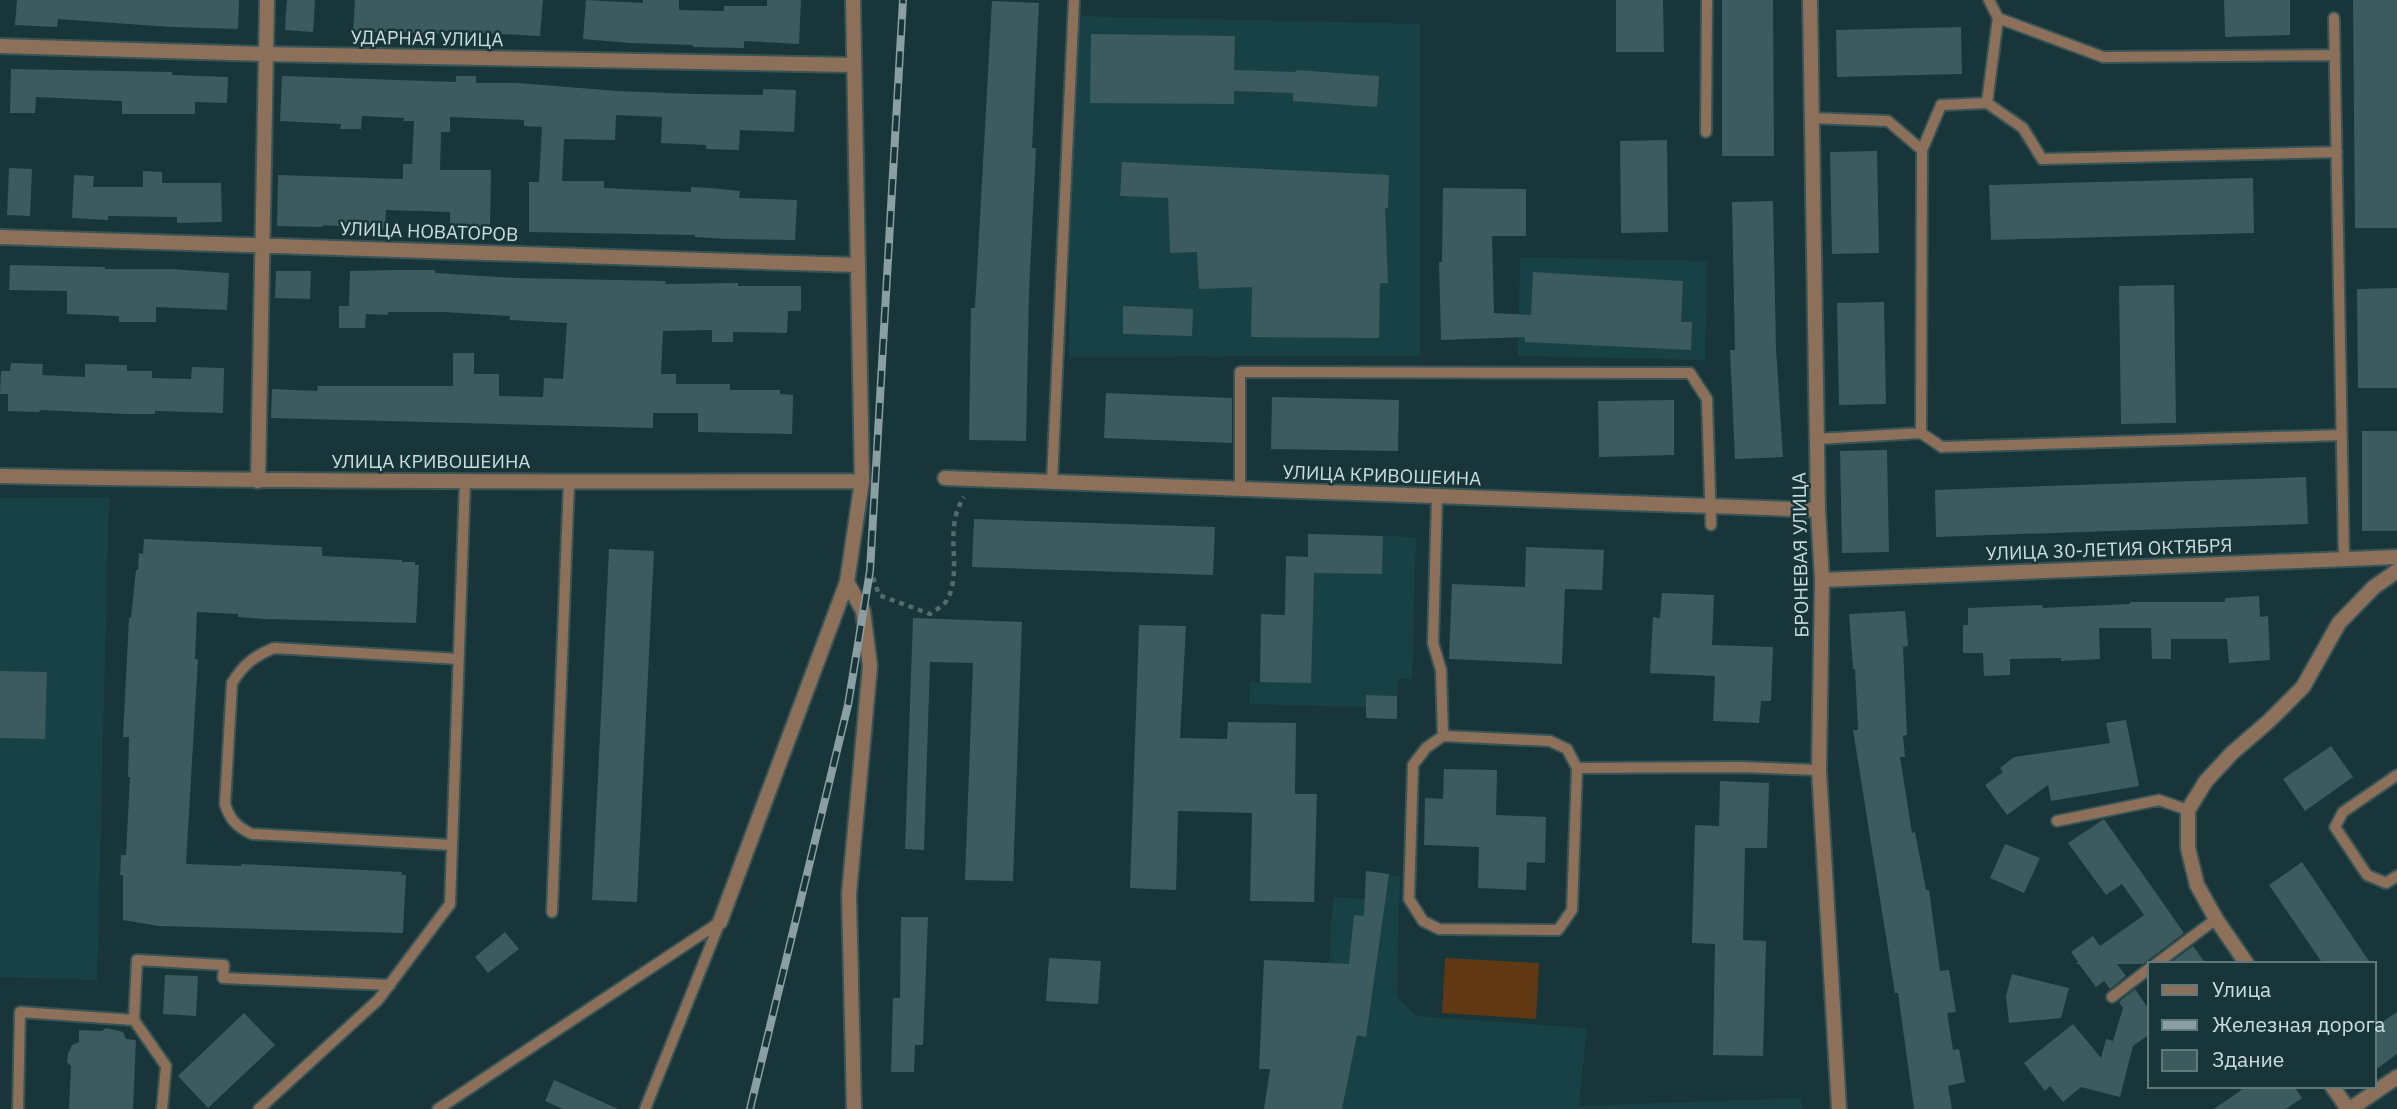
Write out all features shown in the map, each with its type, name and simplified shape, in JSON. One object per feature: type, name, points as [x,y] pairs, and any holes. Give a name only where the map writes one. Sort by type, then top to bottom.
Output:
[{"type":"street","points":[[258,481],[268,0]]},
{"type":"street","points":[[720,922],[847,582],[862,481],[853,0]]},
{"type":"street","name":"БРОНЕВАЯ УЛИЦА","points":[[1810,0],[1818,510],[1822,580],[1819,769],[1839,1109]]},
{"type":"street","name":"УДАРНАЯ УЛИЦА","points":[[0,46],[853,65]]},
{"type":"street","name":"УЛИЦА НОВАТОРОВ","points":[[0,237],[857,265]]},
{"type":"street","name":"УЛИЦА КРИВОШЕИНА","points":[[0,477],[258,481],[862,481]]},
{"type":"street","name":"УЛИЦА КРИВОШЕИНА","points":[[945,478],[1818,510]]},
{"type":"street","name":"УЛИЦА 30-ЛЕТИЯ ОКТЯБРЯ","points":[[1822,580],[2397,557]]},
{"type":"street","points":[[2246,962],[2197,885],[2188,848],[2188,810],[2206,781],[2232,753],[2303,687],[2339,624],[2374,587],[2397,571]]},
{"type":"street","points":[[847,582],[863,611],[870,666],[849,894],[854,1109]]},
{"type":"street","points":[[2333,1088],[2349,1109],[2397,1077]]},
{"type":"lane","points":[[1052,482],[1074,0]]},
{"type":"lane","points":[[1706,132],[1707,0]]},
{"type":"lane","points":[[1987,103],[1998,18],[1989,0]]},
{"type":"lane","points":[[1998,18],[2104,57],[2335,55]]},
{"type":"lane","points":[[2334,18],[2344,559]]},
{"type":"lane","points":[[1921,433],[1922,150],[1941,105],[1987,103],[2023,128],[2042,159],[2337,152]]},
{"type":"lane","points":[[1812,118],[1888,121],[1922,150]]},
{"type":"lane","points":[[1240,489],[1240,372],[1690,373],[1707,399],[1711,525]]},
{"type":"lane","points":[[1817,439],[1921,433],[1942,447],[2342,435]]},
{"type":"lane","points":[[259,1109],[378,1000],[450,904],[465,481]]},
{"type":"lane","points":[[552,912],[569,482]]},
{"type":"lane","points":[[1437,496],[1433,643],[1441,670],[1443,736]]},
{"type":"lane","points":[[452,845],[252,834],[239,828],[230,818],[225,804],[232,683],[242,667],[256,655],[274,648],[459,659]]},
{"type":"lane","points":[[1443,736],[1550,741],[1567,749],[1577,768],[1572,910],[1558,930],[1439,929],[1423,921],[1409,899],[1413,765],[1426,748],[1443,736]]},
{"type":"lane","points":[[1577,768],[1819,769]]},
{"type":"lane","points":[[2397,775],[2343,812],[2335,827],[2367,876],[2386,883],[2397,876]]},
{"type":"lane","points":[[2057,821],[2159,800],[2188,810]]},
{"type":"lane","points":[[2159,962],[2216,919]]},
{"type":"lane","points":[[438,1109],[720,922]]},
{"type":"lane","points":[[645,1109],[720,922]]},
{"type":"lane","points":[[162,1109],[166,1066],[134,1020],[137,960],[224,965],[223,978],[390,985]]},
{"type":"lane","points":[[2112,998],[2148,970]]},
{"type":"lane","points":[[19,1109],[20,1012],[134,1020]]},
{"type":"path","points":[[869,560],[879,596],[930,614],[946,602],[954,573],[952,540],[958,508],[976,479]]},
{"type":"shaded area","points":[[1071,16],[1420,24],[1420,356],[1069,357]]},
{"type":"shaded area","points":[[1520,257],[1707,261],[1705,360],[1518,356]]},
{"type":"shaded area","points":[[109,497],[97,980],[0,977],[0,498]]},
{"type":"shaded area","points":[[1308,534],[1416,537],[1412,679],[1398,679],[1397,696],[1367,695],[1366,707],[1249,704],[1250,682],[1260,682],[1261,614],[1285,615],[1286,556],[1308,557]]},
{"type":"shaded area","points":[[1366,871],[1400,876],[1397,997],[1416,1016],[1587,1028],[1579,1106],[1801,1098],[1802,1109],[1318,1109],[1323,1072],[1333,897],[1365,899]]},
{"type":"shaded area","points":[[1445,958],[1539,963],[1536,1019],[1442,1013]]},
{"type":"building","points":[[17,0],[239,0],[238,29],[58,19],[57,27],[15,25]]},
{"type":"building","points":[[287,0],[315,0],[313,32],[285,30]]},
{"type":"building","points":[[355,0],[543,0],[540,36],[444,31],[444,34],[353,31]]},
{"type":"building","points":[[586,0],[643,3],[643,0],[679,0],[679,10],[724,11],[724,6],[767,6],[767,0],[801,0],[799,44],[744,41],[744,48],[693,47],[583,39]]},
{"type":"building","points":[[1616,0],[1663,0],[1664,52],[1616,52]]},
{"type":"building","points":[[1722,0],[1773,0],[1774,156],[1722,156]]},
{"type":"building","points":[[2224,0],[2290,0],[2290,35],[2225,37]]},
{"type":"building","points":[[2353,0],[2397,0],[2397,228],[2355,228]]},
{"type":"building","points":[[992,1],[1039,3],[1032,148],[1036,148],[1026,441],[969,440],[971,308],[975,308]]},
{"type":"building","points":[[1961,27],[1962,74],[1837,77],[1836,30]]},
{"type":"building","points":[[1091,34],[1235,36],[1234,70],[1296,70],[1379,76],[1377,107],[1293,101],[1293,93],[1234,91],[1234,104],[1090,103]]},
{"type":"building","points":[[11,69],[172,72],[172,75],[228,77],[227,103],[195,102],[195,114],[122,114],[122,101],[36,97],[35,113],[10,113]]},
{"type":"building","points":[[282,76],[456,82],[456,76],[476,76],[476,83],[518,83],[695,94],[763,95],[763,89],[796,90],[794,132],[740,130],[739,150],[661,143],[662,117],[616,115],[615,140],[564,139],[562,181],[604,181],[604,188],[691,192],[691,187],[711,188],[740,191],[739,198],[797,200],[795,240],[529,232],[529,182],[539,182],[542,127],[524,126],[524,120],[450,117],[450,132],[441,132],[440,170],[491,170],[490,227],[450,226],[450,212],[386,210],[385,229],[323,225],[277,226],[278,175],[403,179],[403,164],[412,164],[414,121],[362,116],[361,129],[340,129],[341,124],[280,121]]},
{"type":"building","points":[[1667,140],[1668,232],[1621,233],[1620,141]]},
{"type":"building","points":[[1877,151],[1879,253],[1832,254],[1830,152]]},
{"type":"building","points":[[1122,162],[1389,175],[1388,208],[1385,208],[1388,283],[1380,283],[1379,338],[1251,337],[1252,287],[1199,289],[1197,252],[1170,253],[1168,198],[1120,196]]},
{"type":"building","points":[[9,168],[32,169],[30,216],[7,215]]},
{"type":"building","points":[[143,171],[162,172],[162,183],[221,183],[222,222],[177,223],[177,217],[108,216],[108,220],[72,218],[74,175],[94,176],[93,187],[143,187]]},
{"type":"building","points":[[2253,178],[2254,233],[1991,240],[1989,185]]},
{"type":"building","points":[[1443,188],[1526,189],[1526,236],[1492,236],[1494,313],[1531,315],[1533,272],[1683,281],[1681,322],[1692,322],[1691,350],[1525,342],[1525,337],[1441,340],[1439,262],[1442,262]]},
{"type":"building","points":[[1773,201],[1776,348],[1783,457],[1735,459],[1730,350],[1735,350],[1732,202]]},
{"type":"building","points":[[10,265],[229,273],[227,310],[156,307],[156,322],[119,322],[119,316],[67,314],[67,291],[9,290]]},
{"type":"building","points":[[435,270],[435,273],[516,278],[801,286],[801,311],[788,311],[787,333],[733,332],[733,342],[712,342],[712,330],[663,331],[661,374],[676,374],[676,384],[730,384],[730,390],[780,390],[780,394],[793,395],[792,434],[698,432],[698,413],[653,413],[653,428],[271,418],[272,389],[317,391],[318,386],[453,386],[453,353],[474,353],[474,374],[499,374],[499,396],[543,397],[544,378],[563,379],[567,323],[510,320],[510,316],[388,312],[388,315],[366,314],[365,328],[339,328],[339,306],[349,306],[350,271]]},
{"type":"building","points":[[276,271],[311,271],[310,299],[275,298]]},
{"type":"building","points":[[2174,285],[2176,423],[2121,424],[2119,286]]},
{"type":"building","points":[[2397,288],[2397,388],[2358,388],[2357,289]]},
{"type":"building","points":[[1884,302],[1886,404],[1839,405],[1837,303]]},
{"type":"building","points":[[1123,306],[1193,309],[1192,336],[1123,334]]},
{"type":"building","points":[[11,363],[43,364],[42,375],[85,377],[85,364],[127,365],[127,371],[152,371],[152,378],[191,379],[192,367],[224,368],[223,413],[8,411],[8,394],[0,394],[1,371],[10,371]]},
{"type":"building","points":[[1106,393],[1232,398],[1232,443],[1104,438]]},
{"type":"building","points":[[1272,397],[1399,400],[1398,451],[1271,449]]},
{"type":"building","points":[[1674,400],[1674,455],[1599,457],[1598,401]]},
{"type":"building","points":[[2362,431],[2397,431],[2397,531],[2362,531]]},
{"type":"building","points":[[1887,450],[1889,552],[1842,553],[1840,451]]},
{"type":"building","points":[[2306,477],[2308,524],[1936,537],[1935,490]]},
{"type":"building","points":[[974,519],[1215,527],[1213,575],[972,567]]},
{"type":"building","points":[[1308,534],[1383,536],[1382,574],[1314,573],[1311,683],[1260,682],[1261,614],[1285,615],[1286,556],[1308,557]]},
{"type":"building","points":[[144,539],[322,547],[322,556],[402,560],[419,565],[416,623],[265,619],[238,617],[238,614],[197,612],[195,659],[198,659],[186,864],[402,872],[401,875],[406,875],[403,933],[159,926],[123,920],[123,875],[120,875],[121,855],[126,855],[130,777],[129,737],[123,737],[129,618],[139,553],[143,554]]},
{"type":"building","points":[[1526,547],[1604,550],[1602,590],[1565,589],[1562,664],[1449,659],[1452,584],[1525,587]]},
{"type":"building","points":[[609,549],[654,551],[637,902],[592,900]]},
{"type":"building","points":[[1662,593],[1714,595],[1712,645],[1773,647],[1771,701],[1761,701],[1759,723],[1713,721],[1715,676],[1650,673],[1653,617],[1660,618]]},
{"type":"building","points":[[2259,596],[2260,617],[2268,616],[2270,660],[2229,663],[2227,639],[2171,639],[2171,659],[2152,659],[2151,628],[2099,628],[2100,659],[2010,659],[2010,675],[1984,676],[1983,653],[1963,653],[1963,625],[1968,625],[1968,608],[2042,605],[2043,608],[2130,602],[2225,602],[2225,598]]},
{"type":"building","points":[[1905,611],[1908,646],[1903,647],[1907,735],[1903,736],[1905,757],[1900,757],[1912,833],[1915,832],[1926,890],[1929,890],[1940,971],[1949,970],[1956,1012],[1947,1013],[1953,1050],[1959,1049],[1965,1082],[1948,1086],[1952,1109],[1914,1109],[1898,993],[1895,993],[1853,730],[1858,730],[1849,614]]},
{"type":"building","points":[[913,618],[1022,622],[1013,881],[965,880],[973,663],[930,662],[924,850],[905,849]]},
{"type":"building","points":[[1139,625],[1186,626],[1180,738],[1227,739],[1228,722],[1296,723],[1295,794],[1317,794],[1314,902],[1250,901],[1252,813],[1178,811],[1176,890],[1130,888]]},
{"type":"building","points":[[0,671],[47,672],[45,739],[0,738]]},
{"type":"building","points":[[1366,695],[1397,696],[1397,719],[1366,718]]},
{"type":"building","points":[[2126,720],[2139,786],[2051,801],[2048,785],[2007,815],[1985,785],[2003,772],[2000,768],[2014,757],[2110,743],[2106,723]]},
{"type":"building","points":[[2331,746],[2353,777],[2305,811],[2283,779]]},
{"type":"building","points":[[1444,769],[1497,770],[1496,815],[1546,817],[1545,863],[1527,862],[1526,890],[1478,888],[1479,847],[1424,845],[1425,798],[1443,799]]},
{"type":"building","points":[[1720,781],[1769,783],[1767,848],[1745,848],[1743,940],[1766,941],[1763,1056],[1713,1055],[1715,944],[1692,943],[1695,825],[1719,826]]},
{"type":"building","points":[[2104,819],[2184,933],[2143,964],[2117,964],[2126,976],[2110,989],[2104,981],[2096,987],[2079,964],[2076,964],[2078,962],[2071,952],[2093,936],[2100,946],[2144,915],[2122,884],[2106,895],[2068,843]]},
{"type":"building","points":[[2005,844],[2040,858],[2024,893],[1990,878]]},
{"type":"building","points":[[2302,862],[2370,962],[2322,962],[2269,885]]},
{"type":"building","points":[[1366,871],[1389,874],[1366,1037],[1357,1035],[1342,1109],[1264,1109],[1270,1069],[1259,1069],[1264,960],[1349,964],[1354,915],[1364,916]]},
{"type":"building","points":[[901,917],[928,917],[923,1045],[915,1045],[914,1072],[891,1072],[893,998],[900,998]]},
{"type":"building","points":[[505,932],[519,949],[488,973],[475,957]]},
{"type":"building","points":[[2193,946],[2205,962],[2172,962]]},
{"type":"building","points":[[1049,958],[1101,961],[1098,1004],[1046,1001]]},
{"type":"building","points":[[2012,974],[2069,988],[2061,1018],[2009,1023],[2006,996]]},
{"type":"building","points":[[165,975],[198,976],[196,1016],[163,1014]]},
{"type":"building","points":[[2135,989],[2148,1008],[2148,1035],[2133,1046],[2120,1097],[2081,1087],[2063,1102],[2050,1086],[2045,1091],[2024,1063],[2073,1024],[2101,1058],[2106,1039],[2113,1041],[2123,1008],[2119,1002]]},
{"type":"building","points":[[2397,1012],[2397,1054],[2376,1070],[2376,1027]]},
{"type":"building","points":[[244,1013],[275,1045],[208,1108],[178,1076]]},
{"type":"building","points":[[106,1028],[123,1032],[126,1039],[136,1040],[133,1109],[69,1109],[71,1066],[67,1062],[72,1045],[79,1042],[79,1030],[102,1031]]},
{"type":"building","points":[[554,1080],[618,1109],[563,1109],[545,1101]]},
{"type":"building","points":[[2244,1088],[2295,1088],[2302,1098],[2286,1109],[2214,1109]]},
{"type":"railway","points":[[750,1109],[848,705],[870,571],[903,0]]}]
